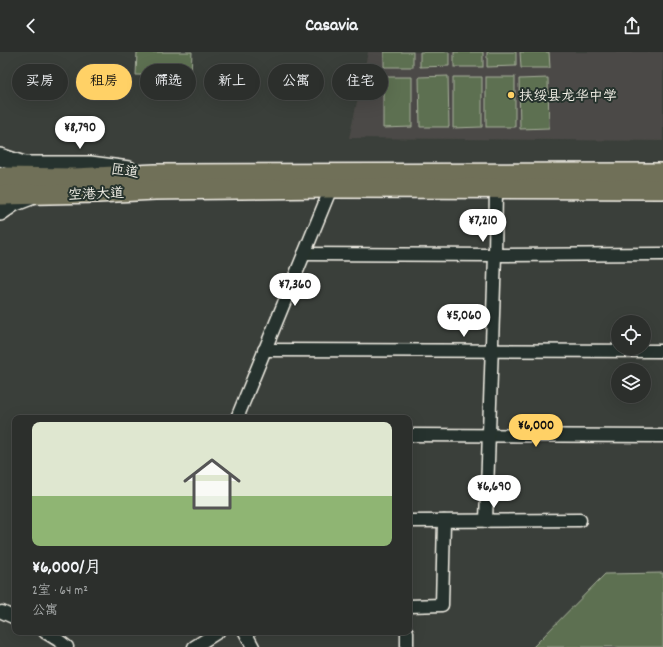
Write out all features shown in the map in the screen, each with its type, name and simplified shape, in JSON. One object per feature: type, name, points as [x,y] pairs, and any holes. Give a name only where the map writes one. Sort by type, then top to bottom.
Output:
[{"type":"main road","points":[[155,182],[663,173]]},
{"type":"main road","points":[[0,178],[75,178],[331,188],[663,189]]},
{"type":"main road","name":"空港大道","points":[[0,195],[98,193],[155,182]]},
{"type":"street","name":"匝道","points":[[0,157],[24,165],[90,165],[155,182]]},
{"type":"street","points":[[238,415],[331,188]]},
{"type":"street","points":[[486,521],[496,188]]},
{"type":"street","points":[[0,212],[13,202],[37,194]]},
{"type":"street","points":[[304,254],[663,254]]},
{"type":"street","points":[[264,350],[663,351]]},
{"type":"street","points":[[412,436],[663,436]]},
{"type":"street","points":[[412,521],[580,520]]},
{"type":"street","points":[[412,606],[442,605],[444,521]]},
{"type":"street","points":[[2,612],[12,617]]},
{"type":"street","points":[[50,635],[67,647]]},
{"type":"street","points":[[194,647],[213,635]]},
{"type":"street","points":[[247,635],[253,647]]},
{"type":"street","points":[[407,635],[407,647]]},
{"type":"shaded area","name":"扶绥县龙华中学","points":[[368,52],[663,52],[663,141],[349,138],[357,100],[388,100],[388,64],[365,64]]},
{"type":"green space","points":[[137,52],[192,52],[192,64],[140,64],[140,75],[136,75]]},
{"type":"green space","points":[[384,52],[413,52],[413,67],[388,67],[388,64],[384,64]]},
{"type":"green space","points":[[420,52],[449,52],[449,66],[420,67]]},
{"type":"green space","points":[[454,52],[483,52],[483,67],[454,67]]},
{"type":"green space","points":[[487,52],[516,52],[516,66],[487,67]]},
{"type":"green space","points":[[520,52],[549,52],[550,68],[521,68]]},
{"type":"green space","points":[[448,76],[449,127],[420,127],[419,77]]},
{"type":"green space","points":[[388,77],[412,77],[412,127],[383,128],[383,100],[388,100]]},
{"type":"green space","points":[[453,77],[482,77],[482,127],[453,128]]},
{"type":"green space","points":[[486,77],[515,77],[515,127],[486,127]]},
{"type":"green space","points":[[548,78],[549,128],[520,129],[519,79]]},
{"type":"green space","points":[[663,573],[663,647],[533,647],[605,574]]},
{"type":"place","name":"扶绥县龙华中学","points":[[511,95]]}]
